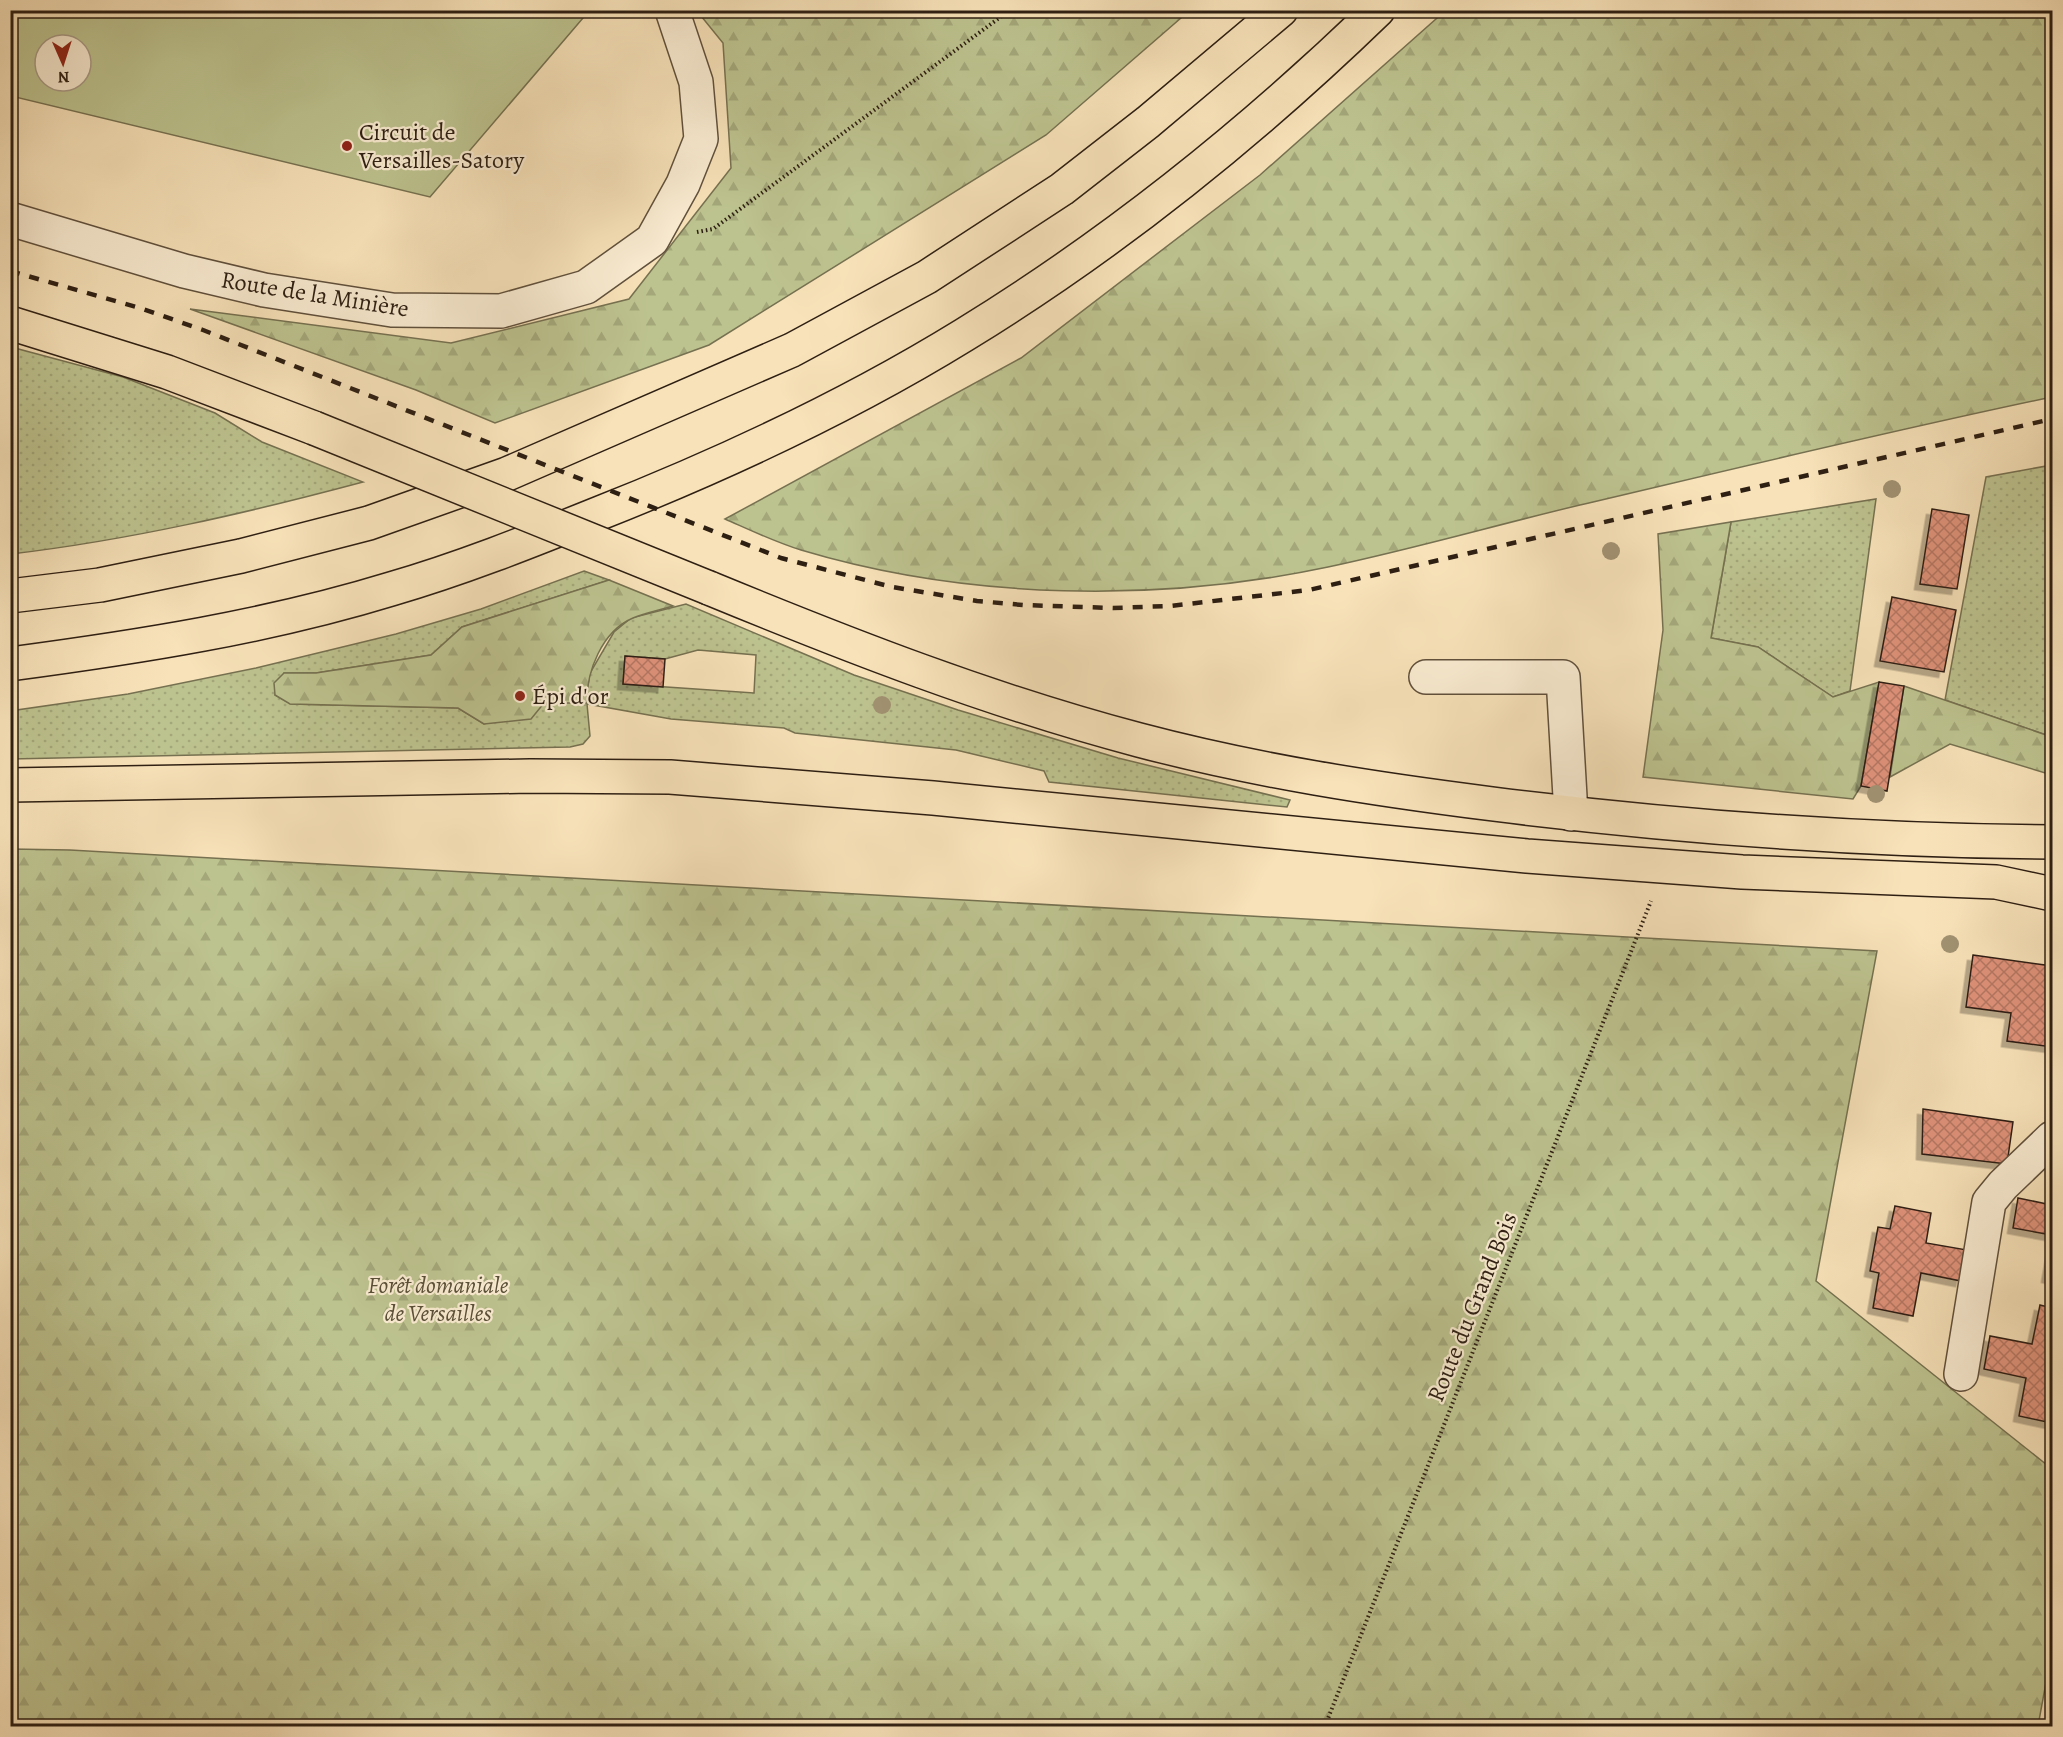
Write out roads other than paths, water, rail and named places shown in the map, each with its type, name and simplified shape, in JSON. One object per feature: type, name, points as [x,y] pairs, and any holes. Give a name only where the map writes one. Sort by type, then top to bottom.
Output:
[{"type":"highway","points":[[10,596],[100,585],[241,556],[369,523],[507,474],[792,350],[927,277],[1062,189],[1148,122],[1281,10]]},
{"type":"highway","points":[[10,664],[104,652],[239,627],[389,590],[510,549],[668,486],[832,409],[964,336],[1084,256],[1194,174],[1301,85],[1378,10]]},
{"type":"highway","points":[[10,323],[167,372],[314,428],[932,677],[999,700],[1141,741],[1350,785],[1612,819],[1930,840],[2052,842]]},
{"type":"highway","points":[[10,785],[530,776],[670,777],[945,799],[1527,856],[1742,872],[1996,882],[2052,894]]},
{"type":"street","name":"Route de la Minière","points":[[10,219],[184,271],[264,290],[392,310],[501,311],[586,287],[652,240],[683,184],[700,139],[696,82],[672,10]]},
{"type":"street","points":[[1426,677],[1563,677],[1571,814]]},
{"type":"street","points":[[1961,1374],[1989,1202],[2003,1185],[2052,1138]]},
{"type":"railway","points":[[10,271],[140,308],[203,330],[781,558],[892,587],[977,601],[1023,605],[1113,608],[1170,606],[1309,590],[2052,419]]},
{"type":"place","name":"Circuit de Versailles-Satory","points":[[347,146]]},
{"type":"place","name":"Épi d'or","points":[[520,696]]},
{"type":"park label","name":"Forêt domaniale de Versailles","points":[[438,1299]]}]
